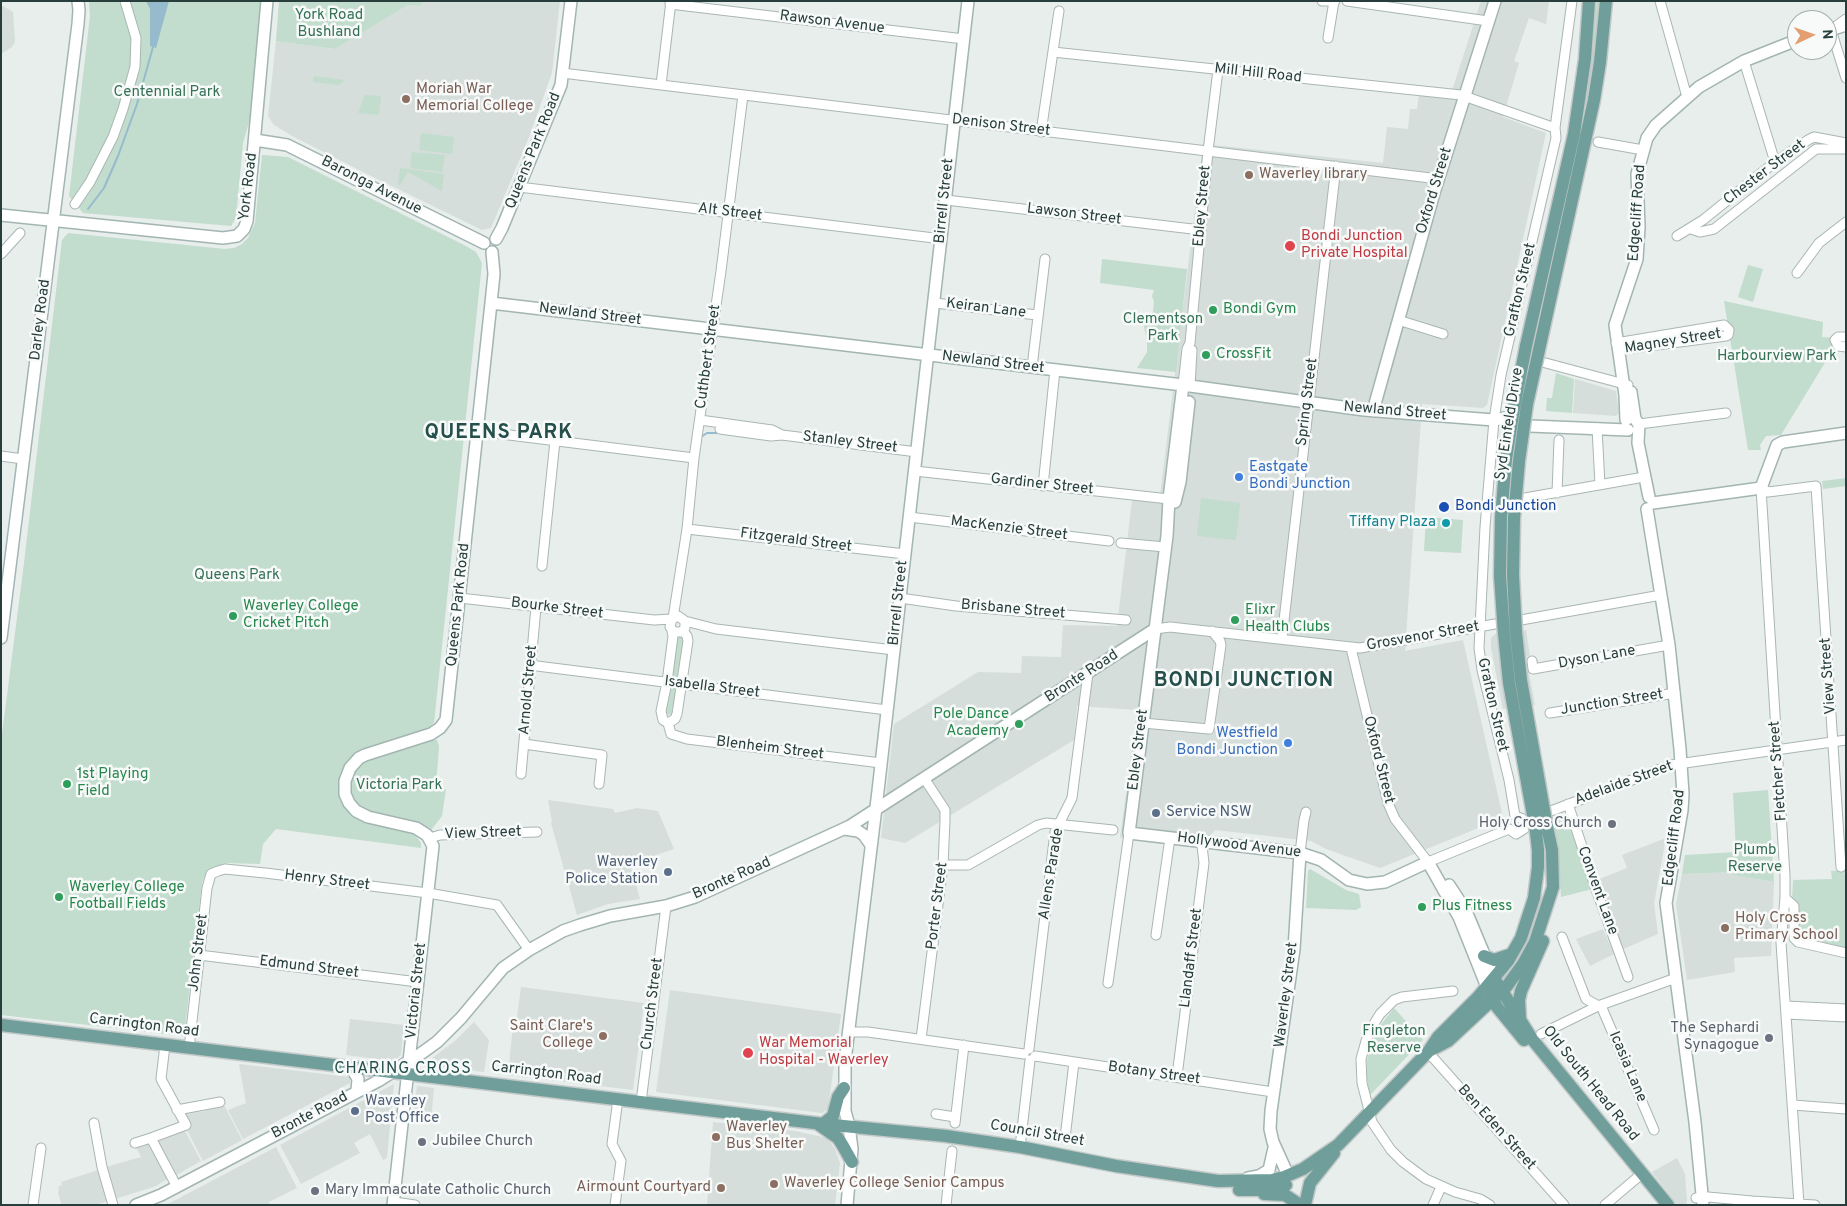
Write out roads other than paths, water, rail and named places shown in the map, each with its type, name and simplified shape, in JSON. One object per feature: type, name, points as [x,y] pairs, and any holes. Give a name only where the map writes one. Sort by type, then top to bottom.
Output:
[{"type":"main road","name":"Syd Einfeld Drive","points":[[1428,1052],[1448,1040],[1513,978],[1535,942],[1553,887],[1552,850],[1542,829],[1521,680],[1514,603],[1513,546],[1516,489],[1531,353],[1574,134],[1585,59],[1589,1]]},
{"type":"main road","name":"Syd Einfeld Drive","points":[[1531,353],[1594,100],[1606,1]]},
{"type":"main road","name":"Syd Einfeld Drive","points":[[1428,1052],[1438,1037],[1478,997],[1512,954],[1524,930],[1534,898],[1538,850],[1542,829]]},
{"type":"main road","points":[[1520,1022],[1519,1000],[1521,991],[1542,945],[1550,918],[1553,887]]},
{"type":"main road","points":[[1484,956],[1494,960],[1512,954]]},
{"type":"main road","name":"Old South Head Road","points":[[1490,982],[1529,1047],[1660,1205]]},
{"type":"main road","name":"Old South Head Road","points":[[1497,995],[1552,1065],[1668,1205]]},
{"type":"main road","name":"Carrington Road","points":[[1,1025],[351,1067],[393,1071],[408,1068],[618,1099],[849,1126]]},
{"type":"main road","points":[[1300,1204],[1310,1183],[1336,1149],[1428,1052]]},
{"type":"main road","points":[[844,1088],[838,1097],[833,1116],[819,1124],[838,1138],[852,1162]]},
{"type":"main road","name":"Council Street","points":[[849,1126],[946,1136],[1020,1147],[1116,1166],[1262,1190],[1292,1180]]},
{"type":"main road","points":[[1300,1204],[1292,1180],[1306,1176],[1336,1149]]},
{"type":"main road","points":[[1240,1185],[1248,1193],[1285,1195],[1300,1204]]},
{"type":"street","name":"Darley Road","points":[[1,638],[49,220],[80,10],[78,1]]},
{"type":"street","points":[[75,204],[90,182],[113,138],[135,67],[136,38],[125,1]]},
{"type":"street","name":"York Road","points":[[49,220],[223,238],[233,238],[241,233],[248,221],[267,1]]},
{"type":"street","name":"Queens Park Road","points":[[496,239],[561,85],[570,1]]},
{"type":"street","name":"Birrell Street","points":[[847,1205],[852,1149],[844,1088],[845,1061],[888,710],[968,1]]},
{"type":"street","points":[[1322,1],[1335,1],[1328,38]]},
{"type":"street","points":[[1347,1],[1488,21]]},
{"type":"street","name":"Oxford Street","points":[[1373,411],[1439,179],[1495,1]]},
{"type":"street","name":"Grafton Street","points":[[1514,816],[1509,780],[1480,659],[1479,627],[1488,482],[1501,421],[1507,352],[1556,138],[1572,1]]},
{"type":"street","points":[[1660,1],[1687,96]]},
{"type":"street","points":[[661,85],[671,2]]},
{"type":"street","name":"Rawson Avenue","points":[[671,2],[964,39]]},
{"type":"street","points":[[1041,132],[1059,11]]},
{"type":"street","name":"Edgecliff Road","points":[[1699,1201],[1693,1108],[1666,903],[1683,794],[1675,693],[1648,502],[1642,478],[1638,442],[1632,425],[1615,326],[1636,259],[1639,227],[1637,174],[1643,150],[1651,131],[1687,96],[1712,78],[1744,61],[1787,44]]},
{"type":"street","name":"Mill Hill Road","points":[[1053,52],[1464,96],[1556,128]]},
{"type":"street","points":[[1837,53],[1846,78]]},
{"type":"street","points":[[1744,61],[1775,162]]},
{"type":"street","name":"Ebley Street","points":[[1108,983],[1169,518],[1169,499],[1192,349],[1190,343],[1208,151],[1218,70]]},
{"type":"street","name":"Denison Street","points":[[562,73],[1439,179]]},
{"type":"street","name":"Cuthbert Street","points":[[668,723],[663,720],[661,711],[667,682],[673,636],[672,624],[687,529],[694,458],[743,95]]},
{"type":"street","points":[[257,115],[268,142]]},
{"type":"street","name":"Chester Street","points":[[1677,236],[1691,229],[1775,162],[1808,140],[1814,137],[1846,143]]},
{"type":"street","name":"Baronga Avenue","points":[[255,140],[287,145],[484,242]]},
{"type":"street","points":[[1598,142],[1643,150]]},
{"type":"street","name":"Chester Street","points":[[1691,229],[1700,232],[1714,229],[1816,149],[1846,149]]},
{"type":"street","name":"Spring Street","points":[[1282,638],[1336,166]]},
{"type":"street","name":"Alt Street","points":[[519,187],[942,239]]},
{"type":"street","name":"Lawson Street","points":[[946,200],[1201,230]]},
{"type":"street","points":[[1,215],[49,220]]},
{"type":"street","points":[[1796,273],[1819,243],[1846,222]]},
{"type":"street","points":[[1,254],[20,233]]},
{"type":"street","points":[[489,237],[496,239],[498,248],[492,252],[485,249],[484,242],[489,237]]},
{"type":"street","name":"Queens Park Road","points":[[430,838],[416,828],[368,817],[356,811],[349,803],[345,794],[345,781],[346,774],[354,763],[365,755],[431,734],[443,725],[447,715],[494,274],[492,252]]},
{"type":"street","points":[[1032,367],[1045,259]]},
{"type":"street","name":"Newland Street","points":[[491,303],[1032,367],[1373,411],[1501,421]]},
{"type":"street","name":"Keiran Lane","points":[[935,303],[1037,315]]},
{"type":"street","points":[[1398,320],[1443,334]]},
{"type":"street","name":"Magney Street","points":[[1724,325],[1728,330],[1728,335],[1726,336],[1619,346],[1716,326],[1724,325]]},
{"type":"street","points":[[1846,337],[1838,337],[1835,340],[1838,346],[1846,347]]},
{"type":"street","points":[[1507,352],[1531,353],[1626,384]]},
{"type":"street","points":[[1043,486],[1055,370]]},
{"type":"street","name":"Ebley Street","points":[[1169,518],[1180,482],[1187,386]]},
{"type":"street","points":[[1632,425],[1530,422],[1598,428],[1632,425],[1726,413]]},
{"type":"street","name":"Stanley Street","points":[[700,420],[772,430],[782,435]]},
{"type":"street","points":[[1598,428],[1600,485]]},
{"type":"street","name":"Stanley Street","points":[[720,430],[771,436],[782,435],[917,452]]},
{"type":"street","points":[[477,431],[694,458]]},
{"type":"street","points":[[1648,502],[1761,488],[1777,445],[1783,442],[1846,433]]},
{"type":"street","points":[[1557,493],[1559,440]]},
{"type":"street","points":[[542,566],[555,441]]},
{"type":"street","points":[[1,456],[23,459]]},
{"type":"street","name":"Gardiner Street","points":[[915,471],[1169,499]]},
{"type":"street","points":[[1525,498],[1642,478]]},
{"type":"street","name":"View Street","points":[[1761,488],[1768,492],[1816,486],[1841,867]]},
{"type":"street","name":"Fletcher Street","points":[[1761,488],[1785,898],[1781,943],[1799,1204]]},
{"type":"street","name":"MacKenzie Street","points":[[909,518],[1109,541]]},
{"type":"street","name":"Fitzgerald Street","points":[[687,529],[905,554]]},
{"type":"street","points":[[1121,543],[1165,547]]},
{"type":"street","points":[[1521,620],[1661,595]]},
{"type":"street","name":"Bourke Street","points":[[460,598],[654,620],[672,624]]},
{"type":"street","name":"Brisbane Street","points":[[900,598],[956,606],[1126,620]]},
{"type":"street","name":"Arnold Street","points":[[520,774],[536,607]]},
{"type":"street","points":[[668,723],[676,719],[688,641],[684,627],[680,617],[672,624],[676,633],[684,627],[716,628],[894,650]]},
{"type":"street","name":"Grosvenor Street","points":[[1351,648],[1495,624]]},
{"type":"street","name":"Bronte Road","points":[[408,1068],[455,1024],[503,968],[529,950],[563,931],[580,925],[610,916],[666,906],[694,897],[843,830],[1155,629],[1166,626],[1282,638],[1351,648]]},
{"type":"street","points":[[1143,723],[1209,729],[1221,645],[1212,631]]},
{"type":"street","name":"Dyson Lane","points":[[1532,661],[1533,669],[1669,646]]},
{"type":"street","name":"Oxford Street","points":[[1351,648],[1388,803],[1395,819],[1428,862],[1460,917],[1490,982]]},
{"type":"street","name":"Isabella Street","points":[[537,666],[888,710]]},
{"type":"street","name":"Allens Parade","points":[[1020,1147],[1055,832],[1072,798],[1088,673]]},
{"type":"street","name":"Junction Street","points":[[1550,713],[1675,693]]},
{"type":"street","name":"Blenheim Street","points":[[668,723],[671,734],[687,739],[881,763]]},
{"type":"street","name":"Adelaide Street","points":[[1551,811],[1658,769],[1681,763],[1846,740]]},
{"type":"street","points":[[524,744],[602,755],[599,784]]},
{"type":"street","name":"Porter Street","points":[[921,1039],[943,865],[945,810],[924,778]]},
{"type":"street","name":"Convent Lane","points":[[1568,804],[1628,978]]},
{"type":"street","name":"Waverley Street","points":[[1292,1180],[1274,1148],[1270,1129],[1273,1092],[1294,949],[1300,853],[1306,812]]},
{"type":"street","points":[[1514,816],[1523,819],[1524,829],[1516,834],[1509,829],[1509,820],[1514,816]]},
{"type":"street","points":[[943,865],[968,865],[1038,825],[1046,823],[1113,830]]},
{"type":"street","points":[[843,830],[851,829],[864,835],[871,845]]},
{"type":"street","points":[[1428,862],[1509,829]]},
{"type":"street","name":"View Street","points":[[430,838],[440,835],[538,832]]},
{"type":"street","name":"Hollywood Avenue","points":[[1129,833],[1300,853],[1321,860],[1350,880],[1368,884],[1385,882],[1428,862]]},
{"type":"street","name":"Victoria Street","points":[[394,1204],[433,848],[430,838]]},
{"type":"street","points":[[1156,935],[1170,838]]},
{"type":"street","name":"Llandaff Street","points":[[1177,1076],[1204,864],[1202,846],[1198,841]]},
{"type":"street","points":[[1204,864],[1210,849],[1218,843]]},
{"type":"street","name":"Oxford Street","points":[[1428,862],[1437,869],[1462,904],[1473,925],[1484,956],[1490,982]]},
{"type":"street","name":"Henry Street","points":[[225,868],[428,893],[497,904],[529,950]]},
{"type":"street","name":"John Street","points":[[189,1048],[208,880],[211,874],[225,868]]},
{"type":"street","points":[[1785,898],[1794,906],[1794,938],[1798,942],[1846,953]]},
{"type":"street","name":"Church Street","points":[[642,1102],[666,906]]},
{"type":"street","name":"Icasia Lane","points":[[1562,937],[1586,999],[1602,1008],[1654,1130]]},
{"type":"street","name":"Edmund Street","points":[[199,955],[418,982]]},
{"type":"street","points":[[1541,1034],[1598,1006],[1676,978]]},
{"type":"street","points":[[1453,991],[1397,998],[1380,1014],[1369,1032],[1362,1059],[1362,1083],[1372,1122],[1391,1150],[1414,1172],[1441,1187],[1471,1196],[1490,1205]]},
{"type":"street","points":[[1786,1010],[1846,1010]]},
{"type":"street","points":[[1786,1010],[1846,1017]]},
{"type":"street","name":"Botany Street","points":[[850,1032],[868,1032],[964,1045],[1273,1092]]},
{"type":"street","points":[[135,1143],[186,1125],[161,1079],[165,1045]]},
{"type":"street","points":[[936,1114],[955,1120],[964,1045]]},
{"type":"street","name":"Ben Eden Street","points":[[1428,1052],[1564,1205]]},
{"type":"street","points":[[1065,1138],[1074,1062]]},
{"type":"street","points":[[351,1067],[358,1079],[357,1091]]},
{"type":"street","name":"Bronte Road","points":[[136,1205],[161,1196],[393,1071]]},
{"type":"street","points":[[615,1205],[621,1161],[612,1144],[618,1099]]},
{"type":"street","points":[[178,1110],[220,1102]]},
{"type":"street","points":[[1793,1106],[1846,1109]]},
{"type":"street","points":[[94,1123],[102,1167],[113,1205]]},
{"type":"street","points":[[151,1138],[177,1187]]},
{"type":"street","points":[[33,1205],[41,1148]]},
{"type":"street","points":[[1240,1185],[1269,1170],[1274,1148]]},
{"type":"street","points":[[946,1205],[952,1151]]},
{"type":"street","points":[[1605,1205],[1638,1177]]},
{"type":"street","points":[[1433,1205],[1441,1187]]},
{"type":"street","points":[[1699,1201],[1815,1205]]},
{"type":"street","points":[[394,1204],[415,1205]]},
{"type":"water","points":[[146,1],[169,1],[156,48],[150,46],[150,9]]},
{"type":"waterway","points":[[88,209],[104,188],[118,156],[137,104],[153,47]]},
{"type":"waterway","points":[[701,437],[707,433],[717,433]]},
{"type":"place","name":"Moriah War Memorial College","points":[[406,99]]},
{"type":"place","name":"Waverley library","points":[[1249,175]]},
{"type":"place","name":"Bondi Junction Private Hospital","points":[[1290,246]]},
{"type":"place","name":"Bondi Gym","points":[[1213,310]]},
{"type":"place","name":"CrossFit","points":[[1206,355]]},
{"type":"place","name":"Eastgate Bondi Junction","points":[[1239,477]]},
{"type":"place","name":"Bondi Junction","points":[[1444,507]]},
{"type":"place","name":"Tiffany Plaza","points":[[1446,523]]},
{"type":"place","name":"Waverley College Cricket Pitch","points":[[233,616]]},
{"type":"place","name":"Elixr Health Clubs","points":[[1235,620]]},
{"type":"place","name":"Pole Dance Academy","points":[[1019,724]]},
{"type":"place","name":"Westfield Bondi Junction","points":[[1288,743]]},
{"type":"place","name":"1st Playing Field","points":[[67,784]]},
{"type":"place","name":"Service NSW","points":[[1156,813]]},
{"type":"place","name":"Holy Cross Church","points":[[1612,824]]},
{"type":"place","name":"Waverley Police Station","points":[[668,872]]},
{"type":"place","name":"Waverley College Football Fields","points":[[59,897]]},
{"type":"place","name":"Plus Fitness","points":[[1422,907]]},
{"type":"place","name":"Holy Cross Primary School","points":[[1725,928]]},
{"type":"place","name":"Saint Clare's College","points":[[603,1036]]},
{"type":"place","name":"The Sephardi Synagogue","points":[[1769,1038]]},
{"type":"place","name":"War Memorial Hospital - Waverley","points":[[748,1053]]},
{"type":"place","name":"Waverley Post Office","points":[[355,1111]]},
{"type":"place","name":"Waverley Bus Shelter","points":[[716,1137]]},
{"type":"place","name":"Jubilee Church","points":[[422,1142]]},
{"type":"place","name":"Waverley College Senior Campus","points":[[774,1184]]},
{"type":"place","name":"Airmount Courtyard","points":[[721,1188]]},
{"type":"place","name":"Mary Immaculate Catholic Church","points":[[315,1191]]},
{"type":"district","name":"QUEENS PARK","points":[[499,434]]},
{"type":"district","name":"BONDI JUNCTION","points":[[1244,682]]},
{"type":"district","name":"CHARING CROSS","points":[[403,1070]]},
{"type":"park label","name":"York Road Bushland","points":[[329,24]]},
{"type":"park label","name":"Centennial Park","points":[[167,93]]},
{"type":"park label","name":"Clementson Park","points":[[1163,328]]},
{"type":"park label","name":"Harbourview Park","points":[[1777,357]]},
{"type":"park label","name":"Queens Park","points":[[237,576]]},
{"type":"park label","name":"Victoria Park","points":[[399,786]]},
{"type":"park label","name":"Plumb Reserve","points":[[1755,860]]},
{"type":"park label","name":"Fingleton Reserve","points":[[1394,1040]]}]
